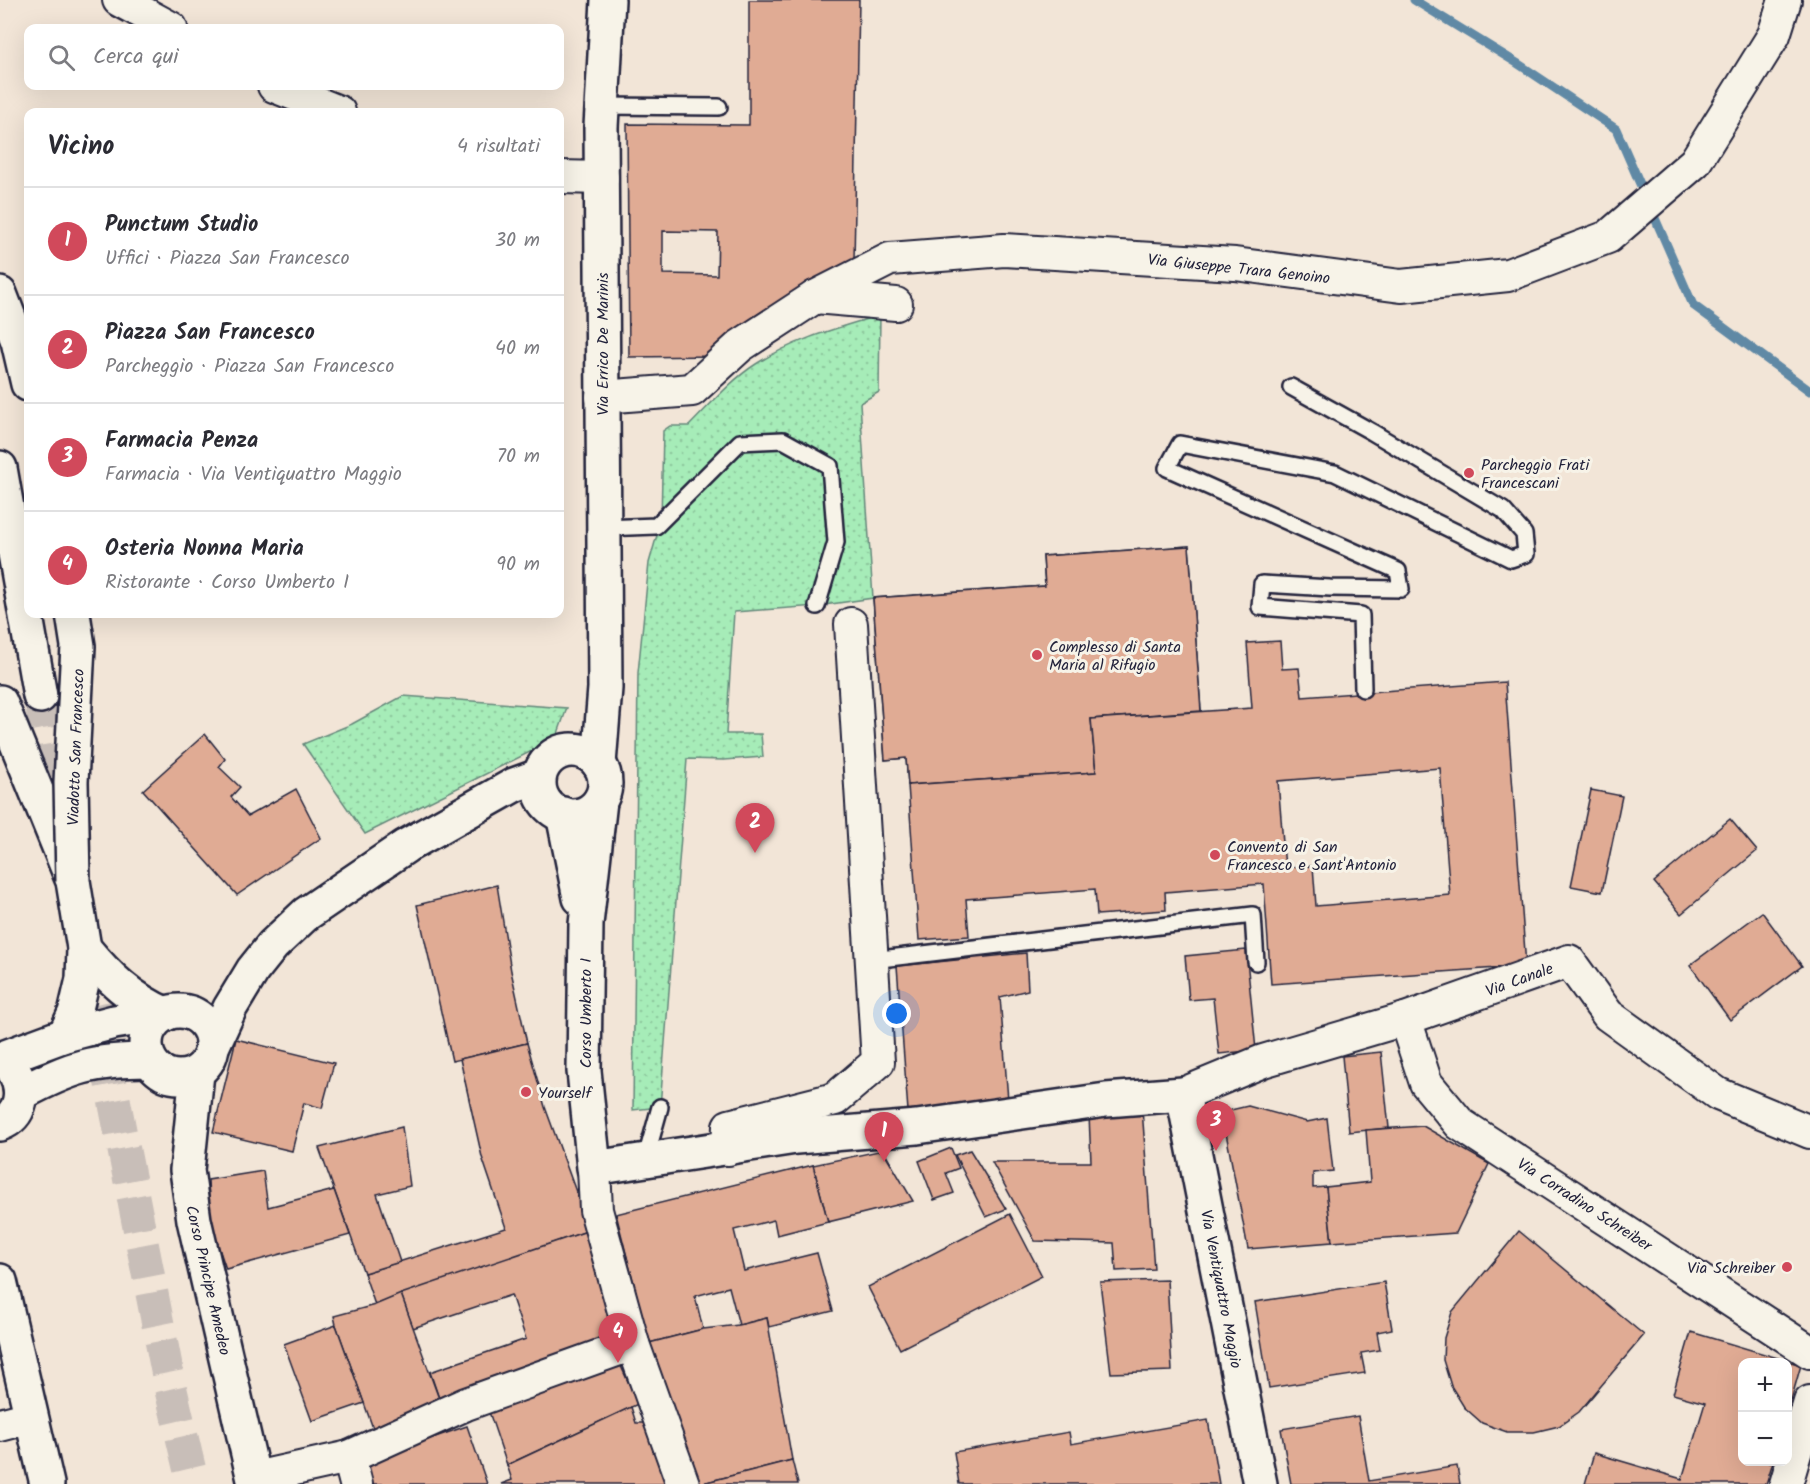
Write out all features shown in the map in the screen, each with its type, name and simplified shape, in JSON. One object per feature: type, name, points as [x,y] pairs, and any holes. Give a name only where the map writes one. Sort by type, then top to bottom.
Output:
[{"type":"main road","name":"Via Errico De Marinis","points":[[600,764],[605,688],[601,117],[608,0]]},
{"type":"main road","points":[[0,294],[18,340],[24,366]]},
{"type":"main road","points":[[0,468],[24,605]]},
{"type":"main road","points":[[26,618],[40,696]]},
{"type":"main road","name":"Viadotto San Francesco","points":[[65,1035],[75,1013],[83,979],[84,948],[73,881],[71,782],[78,646],[74,618]]},
{"type":"main road","points":[[563,750],[573,749],[592,756],[600,764],[604,773],[604,792],[600,801],[584,814],[549,798],[548,760],[563,750],[605,688]]},
{"type":"main road","name":"Viadotto San Francesco","points":[[0,702],[73,881]]},
{"type":"main road","name":"Corso Principe Amedeo","points":[[254,1481],[194,1220],[187,1170],[197,1073],[211,1056],[213,1045],[230,1008],[253,970],[273,945],[306,914],[406,846],[514,785],[549,798]]},
{"type":"main road","name":"Corso Umberto I","points":[[549,798],[586,924]]},
{"type":"main road","name":"Corso Umberto I","points":[[594,1168],[584,1071],[586,924],[600,801]]},
{"type":"main road","name":"Viadotto San Francesco","points":[[84,948],[106,975],[128,994],[145,1005],[176,1013]]},
{"type":"main road","name":"Corso Principe Amedeo","points":[[149,1060],[146,1039],[156,1020],[176,1013],[253,970]]},
{"type":"main road","points":[[0,1124],[6,1122],[14,1114],[20,1104],[21,1093],[20,1082],[14,1072],[0,1060],[65,1035],[114,1022],[176,1013],[197,1016],[206,1024],[213,1045]]},
{"type":"main road","points":[[21,1093],[56,1075],[80,1066],[121,1060],[149,1060],[165,1075],[175,1078],[197,1073]]},
{"type":"main road","points":[[594,1168],[796,1137],[917,1127],[1106,1100],[1183,1094]]},
{"type":"main road","name":"Via Ventiquattro Maggio","points":[[1183,1094],[1260,1484]]},
{"type":"main road","points":[[0,1281],[47,1484]]},
{"type":"street","points":[[119,0],[164,24]]},
{"type":"street","name":"Via Giuseppe Trara Genoino","points":[[602,398],[692,390],[740,346],[815,297],[890,259],[1004,250],[1235,264],[1401,286],[1508,274],[1608,237],[1695,162],[1774,35],[1785,0]]},
{"type":"street","points":[[284,90],[329,108]]},
{"type":"street","points":[[564,177],[602,178]]},
{"type":"street","points":[[815,297],[896,304]]},
{"type":"street","points":[[728,1149],[729,1126],[835,1099],[878,1062],[851,624]]},
{"type":"street","name":"Via Canale","points":[[1183,1094],[1263,1061],[1405,1019],[1569,961],[1608,1015],[1718,1094],[1810,1132]]},
{"type":"street","name":"Via Corradino Schreiber","points":[[1405,1019],[1426,1083],[1460,1124],[1810,1352]]},
{"type":"street","name":"Corso Umberto I","points":[[594,1168],[596,1210],[633,1344],[683,1484]]},
{"type":"street","points":[[254,1481],[352,1471],[465,1404],[633,1344]]},
{"type":"street","points":[[1786,1484],[1810,1402]]},
{"type":"street","points":[[0,1425],[31,1417]]},
{"type":"lane","points":[[601,117],[719,107]]},
{"type":"lane","points":[[1292,387],[1503,510],[1524,534],[1527,554],[1511,559],[1335,473],[1180,444],[1167,468],[1398,571],[1401,589],[1262,584],[1260,607],[1360,615],[1363,690]]},
{"type":"lane","points":[[603,528],[656,526],[740,442],[783,440],[830,466],[836,542],[817,606]]},
{"type":"lane","points":[[872,960],[1253,915],[1256,962]]},
{"type":"lane","points":[[645,1161],[660,1107]]},
{"type":"green space","points":[[880,315],[879,392],[860,403],[873,598],[817,606],[734,612],[726,734],[761,734],[763,757],[724,760],[687,759],[660,1107],[633,1110],[638,673],[649,563],[661,521],[663,431],[670,426],[689,426],[738,377],[771,355],[816,335]]},
{"type":"green space","points":[[403,696],[567,708],[556,739],[365,834],[303,744],[352,724]]},
{"type":"building","points":[[749,0],[859,0],[854,261],[717,356],[629,357],[627,124],[749,125]],"holes":[[[663,231],[718,232],[717,275],[663,274]]]},
{"type":"building","name":"Complesso di Santa Maria al Rifugio","points":[[1189,546],[1201,711],[1091,719],[1096,772],[908,785],[906,758],[885,760],[873,598],[1045,586],[1043,556]],"holes":[[[1070,657],[1076,754],[982,760],[976,663]]]},
{"type":"building","name":"Complesso di Santa Maria al Rifugio","points":[[1189,546],[1201,711],[1091,719],[1096,772],[908,785],[906,758],[885,760],[873,598],[1045,586],[1043,556]]},
{"type":"building","name":"Convento di San Francesco e Sant'Antonio","points":[[1280,641],[1282,669],[1299,668],[1302,697],[1505,682],[1526,966],[1271,984],[1264,884],[1165,892],[1166,910],[1097,915],[1095,889],[966,899],[969,936],[919,940],[908,785],[1096,772],[1091,719],[1252,708],[1247,643]],"holes":[[[1440,768],[1450,895],[1316,906],[1313,866],[1285,868],[1278,781]]]},
{"type":"building","points":[[205,734],[225,759],[219,767],[240,787],[231,797],[248,816],[296,789],[321,838],[237,895],[143,790]]},
{"type":"building","points":[[1591,790],[1622,796],[1602,892],[1571,886]]},
{"type":"building","points":[[1730,819],[1757,851],[1681,914],[1654,882]]},
{"type":"building","points":[[497,885],[511,971],[527,1043],[452,1061],[417,905]]},
{"type":"building","points":[[1762,912],[1802,966],[1730,1020],[1690,965]]},
{"type":"building","points":[[1246,950],[1256,1050],[1219,1054],[1213,998],[1189,1000],[1185,956]]},
{"type":"building","points":[[1026,953],[1028,990],[1000,997],[1008,1100],[909,1124],[897,966]]},
{"type":"building","points":[[236,1039],[334,1063],[322,1108],[304,1103],[292,1151],[213,1132]]},
{"type":"building","points":[[527,1043],[545,1107],[590,1230],[375,1305],[364,1273],[506,1228],[482,1157],[460,1059]]},
{"type":"building","points":[[1381,1052],[1389,1128],[1349,1132],[1342,1056]]},
{"type":"building","points":[[1248,1106],[1307,1122],[1327,1118],[1333,1171],[1313,1173],[1313,1188],[1326,1187],[1332,1242],[1248,1249],[1222,1112]]},
{"type":"building","points":[[1142,1109],[1154,1269],[1116,1271],[1114,1243],[1035,1241],[992,1162],[1091,1162],[1089,1115]]},
{"type":"building","points":[[1423,1126],[1489,1164],[1456,1233],[1332,1242],[1326,1187],[1370,1182],[1366,1130]]},
{"type":"building","points":[[402,1127],[410,1186],[377,1194],[400,1262],[364,1273],[319,1148]]},
{"type":"building","points":[[951,1148],[959,1168],[946,1173],[954,1193],[934,1200],[919,1161]]},
{"type":"building","points":[[883,1150],[913,1201],[828,1222],[813,1165]]},
{"type":"building","points":[[970,1150],[1006,1209],[986,1217],[955,1155]]},
{"type":"building","points":[[813,1165],[828,1222],[777,1235],[774,1220],[734,1230],[744,1271],[817,1253],[833,1311],[769,1327],[767,1318],[739,1325],[729,1287],[695,1296],[703,1329],[649,1343],[616,1214]]},
{"type":"building","points":[[263,1171],[268,1207],[334,1190],[350,1235],[226,1269],[210,1222],[208,1180]]},
{"type":"building","points":[[1010,1214],[1042,1276],[900,1349],[868,1287]]},
{"type":"building","points":[[590,1230],[629,1343],[442,1407],[430,1372],[526,1339],[511,1295],[413,1328],[401,1294]]},
{"type":"building","points":[[1519,1231],[1644,1335],[1579,1412],[1559,1426],[1534,1432],[1507,1432],[1482,1423],[1464,1407],[1451,1386],[1443,1360],[1444,1338],[1452,1312]]},
{"type":"building","points":[[1167,1280],[1172,1371],[1111,1373],[1100,1282]]},
{"type":"building","points":[[1384,1282],[1392,1329],[1377,1332],[1380,1350],[1361,1353],[1365,1373],[1269,1388],[1255,1302]]},
{"type":"building","points":[[401,1294],[442,1407],[374,1431],[334,1316],[375,1305]]},
{"type":"building","points":[[767,1318],[792,1460],[692,1484],[649,1343],[703,1329],[739,1325]]},
{"type":"building","points":[[336,1325],[364,1403],[312,1421],[284,1344]]},
{"type":"building","points":[[1691,1332],[1778,1358],[1738,1358],[1738,1466],[1772,1466],[1766,1484],[1585,1484],[1594,1453],[1682,1479],[1705,1403],[1673,1394]]},
{"type":"building","points":[[616,1355],[638,1404],[507,1465],[486,1403]]},
{"type":"building","points":[[1792,1362],[1801,1365],[1792,1397]]},
{"type":"building","points":[[631,1407],[636,1423],[648,1423],[671,1484],[501,1484],[512,1480],[507,1465]]},
{"type":"building","points":[[1358,1416],[1369,1481],[1457,1466],[1460,1484],[1291,1484],[1281,1429]]},
{"type":"building","points":[[1208,1420],[1219,1484],[959,1484],[954,1452],[1069,1432],[1071,1444]]},
{"type":"building","points":[[467,1426],[487,1484],[371,1484],[363,1462]]},
{"type":"building","points":[[792,1460],[798,1484],[699,1484]]},
{"type":"waterway","points":[[1414,0],[1517,63],[1616,129],[1693,305],[1810,391]]},
{"type":"tunnel","points":[[40,696],[62,823]]},
{"type":"tunnel","points":[[86,956],[170,1386],[193,1484]]},
{"type":"place","name":"Parcheggio Frati Francescani","points":[[1469,473]]},
{"type":"place","name":"Complesso di Santa Maria al Rifugio","points":[[1037,655]]},
{"type":"place","name":"Piazza San Francesco","points":[[755,853]]},
{"type":"place","name":"Convento di San Francesco e Sant'Antonio","points":[[1215,855]]},
{"type":"place","name":"Yourself","points":[[526,1092]]},
{"type":"place","name":"Farmacia Penza","points":[[1216,1151]]},
{"type":"place","name":"Punctum Studio","points":[[884,1162]]},
{"type":"place","name":"Via Schreiber","points":[[1787,1267]]},
{"type":"place","name":"Osteria Nonna Maria","points":[[618,1363]]}]
